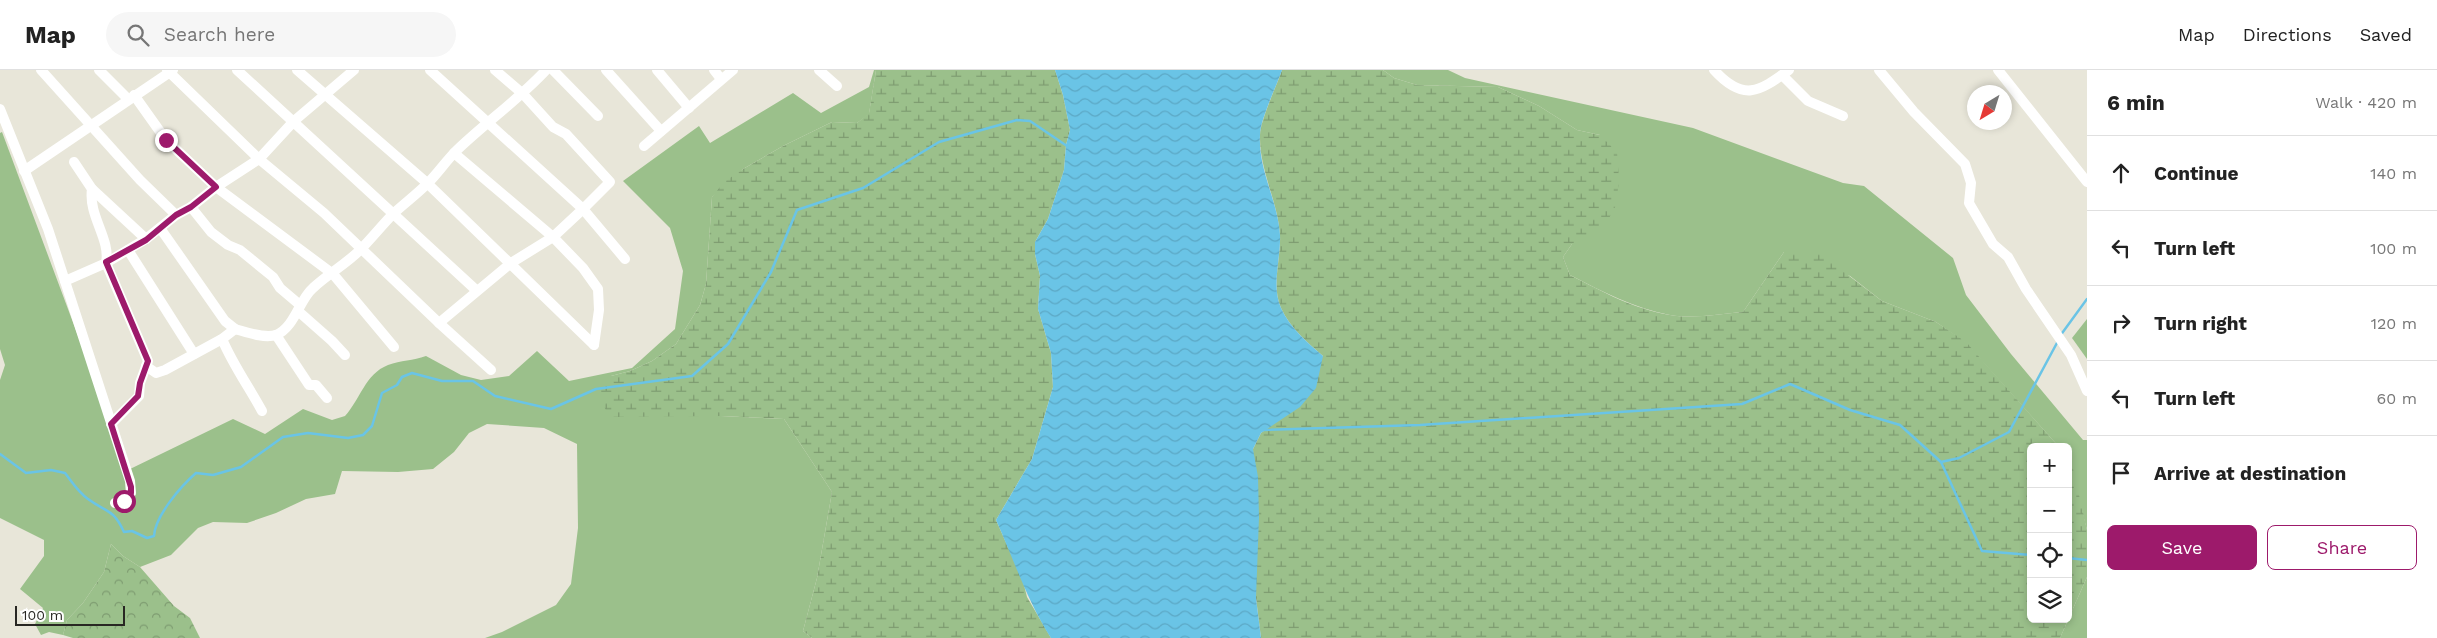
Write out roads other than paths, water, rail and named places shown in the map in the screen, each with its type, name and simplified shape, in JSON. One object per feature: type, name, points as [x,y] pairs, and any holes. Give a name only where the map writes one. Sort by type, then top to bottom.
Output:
[{"type":"street","points":[[41,70],[93,125],[129,168],[176,215]]},
{"type":"street","points":[[99,70],[131,97],[166,140],[216,187],[333,274],[394,347]]},
{"type":"street","points":[[237,70],[476,290]]},
{"type":"street","points":[[297,70],[326,93],[427,184],[594,345],[599,310],[598,289],[583,268],[553,237],[454,153]]},
{"type":"street","points":[[65,281],[106,262],[146,240],[176,215],[191,207],[216,187],[259,159],[294,121],[354,70]]},
{"type":"street","points":[[430,70],[584,209],[625,259]]},
{"type":"street","points":[[439,323],[476,290],[511,263],[553,237],[610,182],[566,134],[553,127],[523,94],[495,70]]},
{"type":"street","points":[[160,228],[224,321],[235,329],[260,335],[276,335],[284,329],[299,308],[303,298],[314,287],[333,274],[361,249],[393,214],[427,184],[454,153],[488,121],[523,94],[546,70]]},
{"type":"street","points":[[553,70],[598,116]]},
{"type":"street","points":[[606,70],[662,131]]},
{"type":"street","points":[[657,70],[689,108]]},
{"type":"street","points":[[714,70],[721,78]]},
{"type":"street","points":[[644,146],[732,70]]},
{"type":"street","points":[[819,70],[837,86]]},
{"type":"street","points":[[1714,70],[1723,80],[1735,88],[1752,92],[1768,85],[1781,73],[1808,101],[1843,116]]},
{"type":"street","points":[[1879,70],[1914,112],[1965,164],[1971,183],[1969,203],[1993,244],[2008,257],[2026,289],[2071,355],[2087,391]]},
{"type":"street","points":[[1998,70],[2087,182]]},
{"type":"street","points":[[24,171],[170,71],[259,159],[324,212],[439,323],[492,370]]},
{"type":"street","points":[[0,110],[48,230],[131,487],[131,493],[124,501],[115,503]]},
{"type":"street","points":[[74,162],[92,189],[146,240]]},
{"type":"street","points":[[92,189],[91,207],[108,254],[106,262],[148,361],[140,383],[138,396],[111,424]]},
{"type":"street","points":[[191,207],[211,232],[273,277],[284,292],[345,356]]},
{"type":"street","points":[[128,250],[194,354]]},
{"type":"street","points":[[146,366],[156,373],[222,339],[235,329]]},
{"type":"street","points":[[276,335],[310,385],[316,385],[327,398]]},
{"type":"street","points":[[222,339],[233,365],[242,375],[262,411]]},
{"type":"street","points":[[2087,396],[2087,401]]},
{"type":"water","points":[[1055,70],[1282,70],[1266,112],[1260,135],[1262,161],[1276,210],[1280,235],[1277,281],[1278,299],[1289,322],[1323,356],[1316,388],[1300,407],[1261,433],[1253,449],[1258,477],[1259,517],[1256,598],[1261,638],[1051,638],[1028,595],[996,520],[1032,459],[1053,387],[1051,353],[1038,309],[1040,276],[1035,254],[1035,242],[1048,219],[1064,170],[1066,145],[1070,130],[1063,95]]},
{"type":"waterway","points":[[0,454],[26,473],[51,470],[65,473],[84,496],[113,515],[124,532],[132,531],[147,538],[154,536],[155,528],[164,511],[176,493],[196,473],[213,475],[241,467],[283,437],[308,433],[348,438],[363,435],[372,426],[382,393],[397,385],[402,377],[412,373],[442,381],[473,381],[495,396],[551,409],[596,389],[692,376],[728,344],[771,272],[797,210],[863,188],[939,142],[1017,120],[1030,121],[1067,146]]},
{"type":"waterway","points":[[2060,336],[2087,299]]},
{"type":"waterway","points":[[1941,462],[1959,458],[2009,432],[2058,341]]},
{"type":"waterway","points":[[1262,430],[1420,425],[1742,404],[1790,384],[1850,410],[1900,425],[1941,462],[1982,551],[2027,555]]},
{"type":"waterway","points":[[2072,558],[2087,560]]}]
